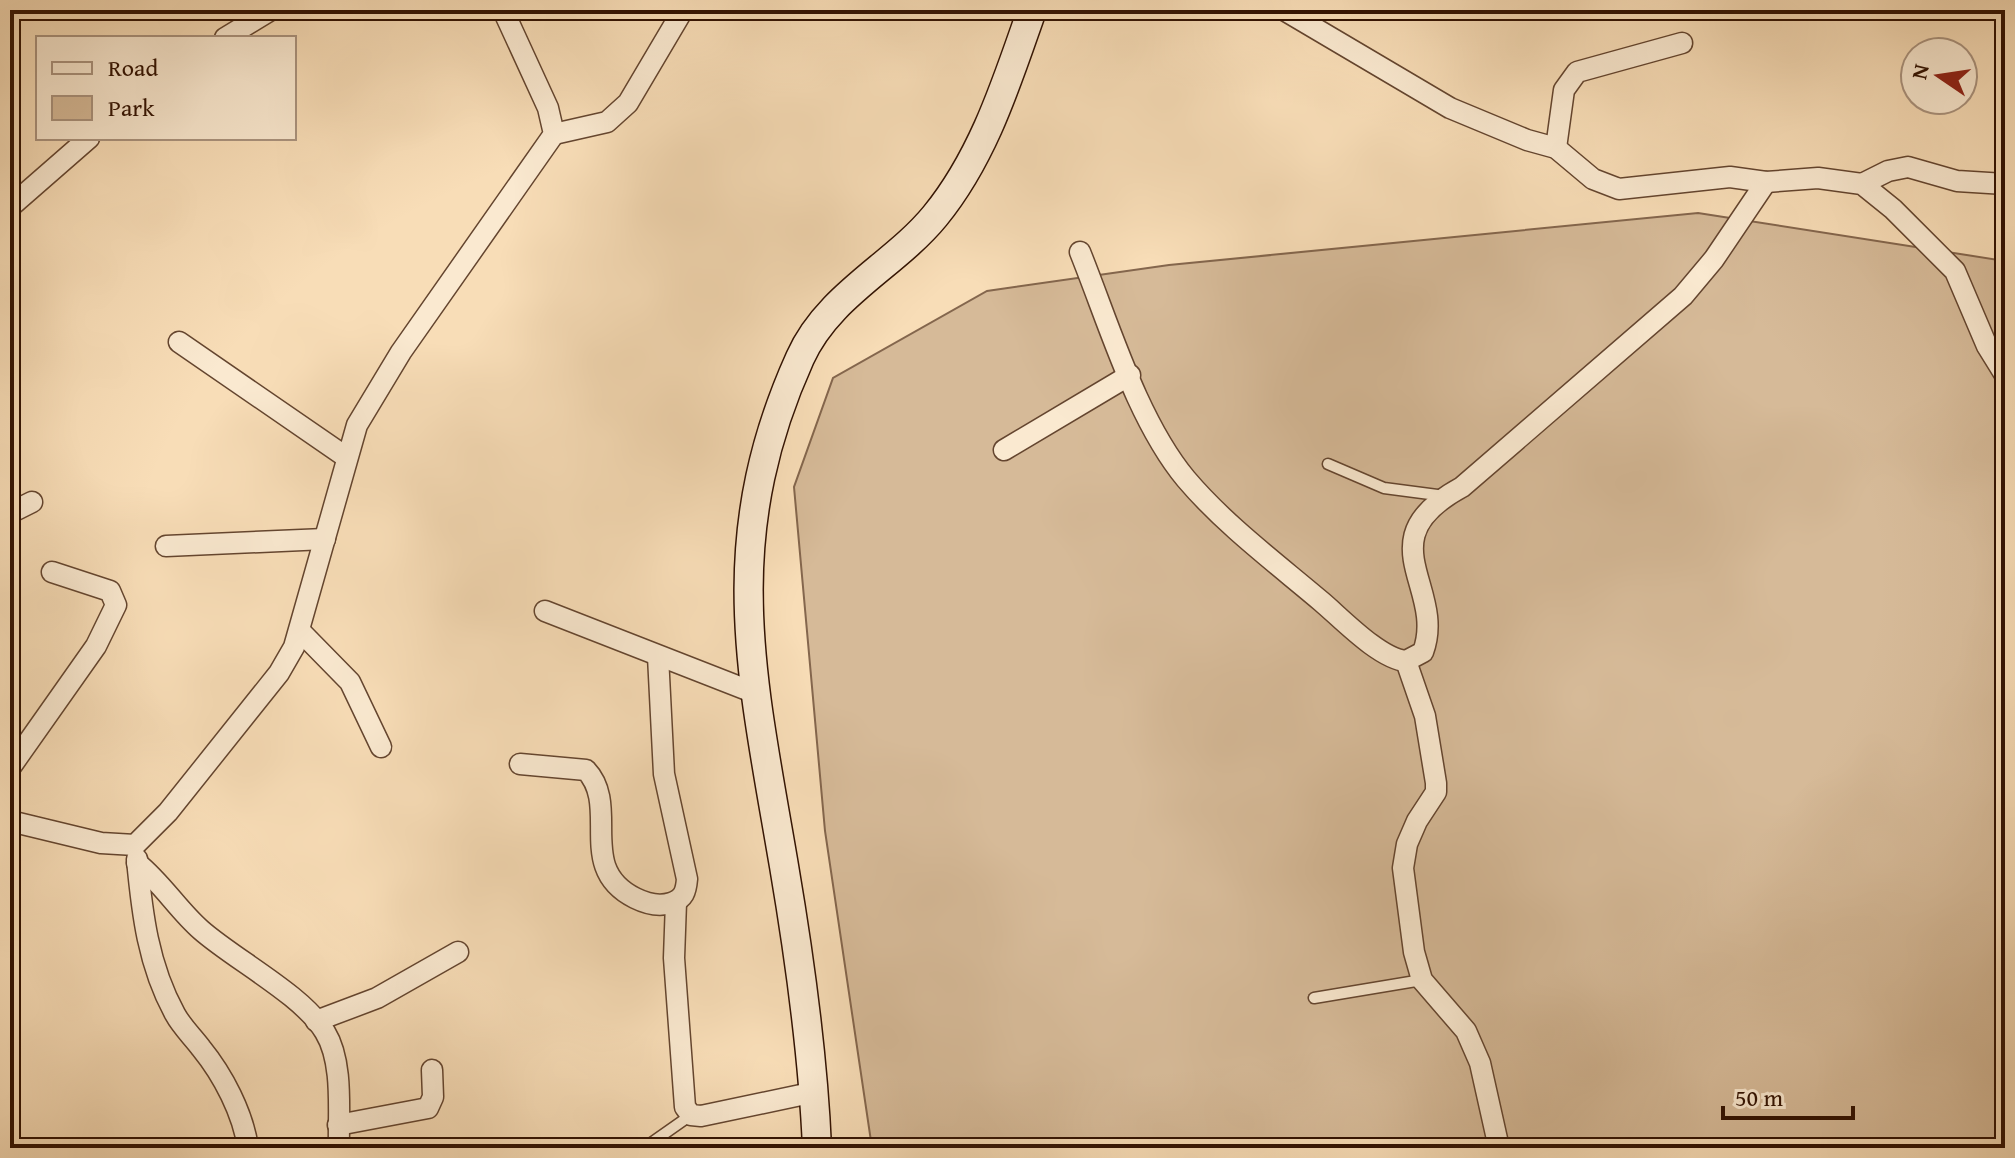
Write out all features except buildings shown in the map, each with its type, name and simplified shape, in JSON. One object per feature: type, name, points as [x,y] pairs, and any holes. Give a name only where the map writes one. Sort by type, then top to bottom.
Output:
[{"type":"main road","points":[[817,1148],[815,1092],[799,954],[755,693],[748,630],[748,562],[756,488],[776,415],[802,353],[835,306],[935,216],[977,154],[1032,10]]},
{"type":"street","points":[[228,36],[271,10]]},
{"type":"street","points":[[503,10],[548,108],[554,134]]},
{"type":"street","points":[[248,1148],[230,1094],[203,1050],[183,1028],[167,996],[145,934],[136,854],[279,673],[300,631],[346,457],[372,396],[554,134],[607,122],[628,103],[683,10]]},
{"type":"street","points":[[1284,10],[1450,108],[1527,140],[1556,148],[1593,179],[1619,189],[1698,178],[1730,177],[1766,182],[1818,178],[1862,184],[1918,232],[1955,271],[1987,346],[2005,375]]},
{"type":"street","points":[[1556,148],[1564,90],[1577,72],[1682,43]]},
{"type":"street","points":[[10,207],[87,140]]},
{"type":"street","points":[[1862,184],[1888,171],[1908,167],[1957,181],[2005,184]]},
{"type":"street","points":[[1080,252],[1159,440],[1186,478],[1225,519],[1388,656],[1406,661],[1423,652],[1429,636],[1414,574],[1412,544],[1418,524],[1445,496],[1485,467],[1683,296],[1714,259],[1766,182]]},
{"type":"street","points":[[179,342],[346,457]]},
{"type":"street","points":[[1004,450],[1130,375]]},
{"type":"street","points":[[10,513],[32,502]]},
{"type":"street","points":[[166,546],[325,539]]},
{"type":"street","points":[[10,768],[96,646],[116,605],[110,591],[52,572]]},
{"type":"street","points":[[545,611],[755,693]]},
{"type":"street","points":[[300,631],[350,682],[381,747]]},
{"type":"street","points":[[520,764],[586,770],[599,795],[600,844],[610,877],[631,897],[662,906],[676,902],[686,892],[687,879],[664,774],[658,656]]},
{"type":"street","points":[[1406,661],[1425,716],[1436,783],[1436,792],[1417,821],[1407,844],[1403,868],[1414,952],[1422,980],[1456,1017],[1470,1039],[1480,1063],[1499,1148]]},
{"type":"street","points":[[10,821],[136,854],[198,927],[316,1021],[326,1033],[332,1052],[339,1148]]},
{"type":"street","points":[[676,902],[675,976],[685,1107],[691,1115],[701,1116],[815,1092]]},
{"type":"street","points":[[316,1021],[377,998],[458,952]]},
{"type":"street","points":[[338,1125],[417,1113],[428,1108],[433,1097],[432,1070]]},
{"type":"lane","points":[[1328,464],[1384,488],[1445,496]]},
{"type":"lane","points":[[1314,998],[1422,980]]},
{"type":"lane","points":[[644,1148],[691,1115]]},
{"type":"green space","points":[[1698,213],[2005,261],[2005,1148],[872,1148],[825,831],[794,487],[833,378],[987,291],[1169,265]]}]
